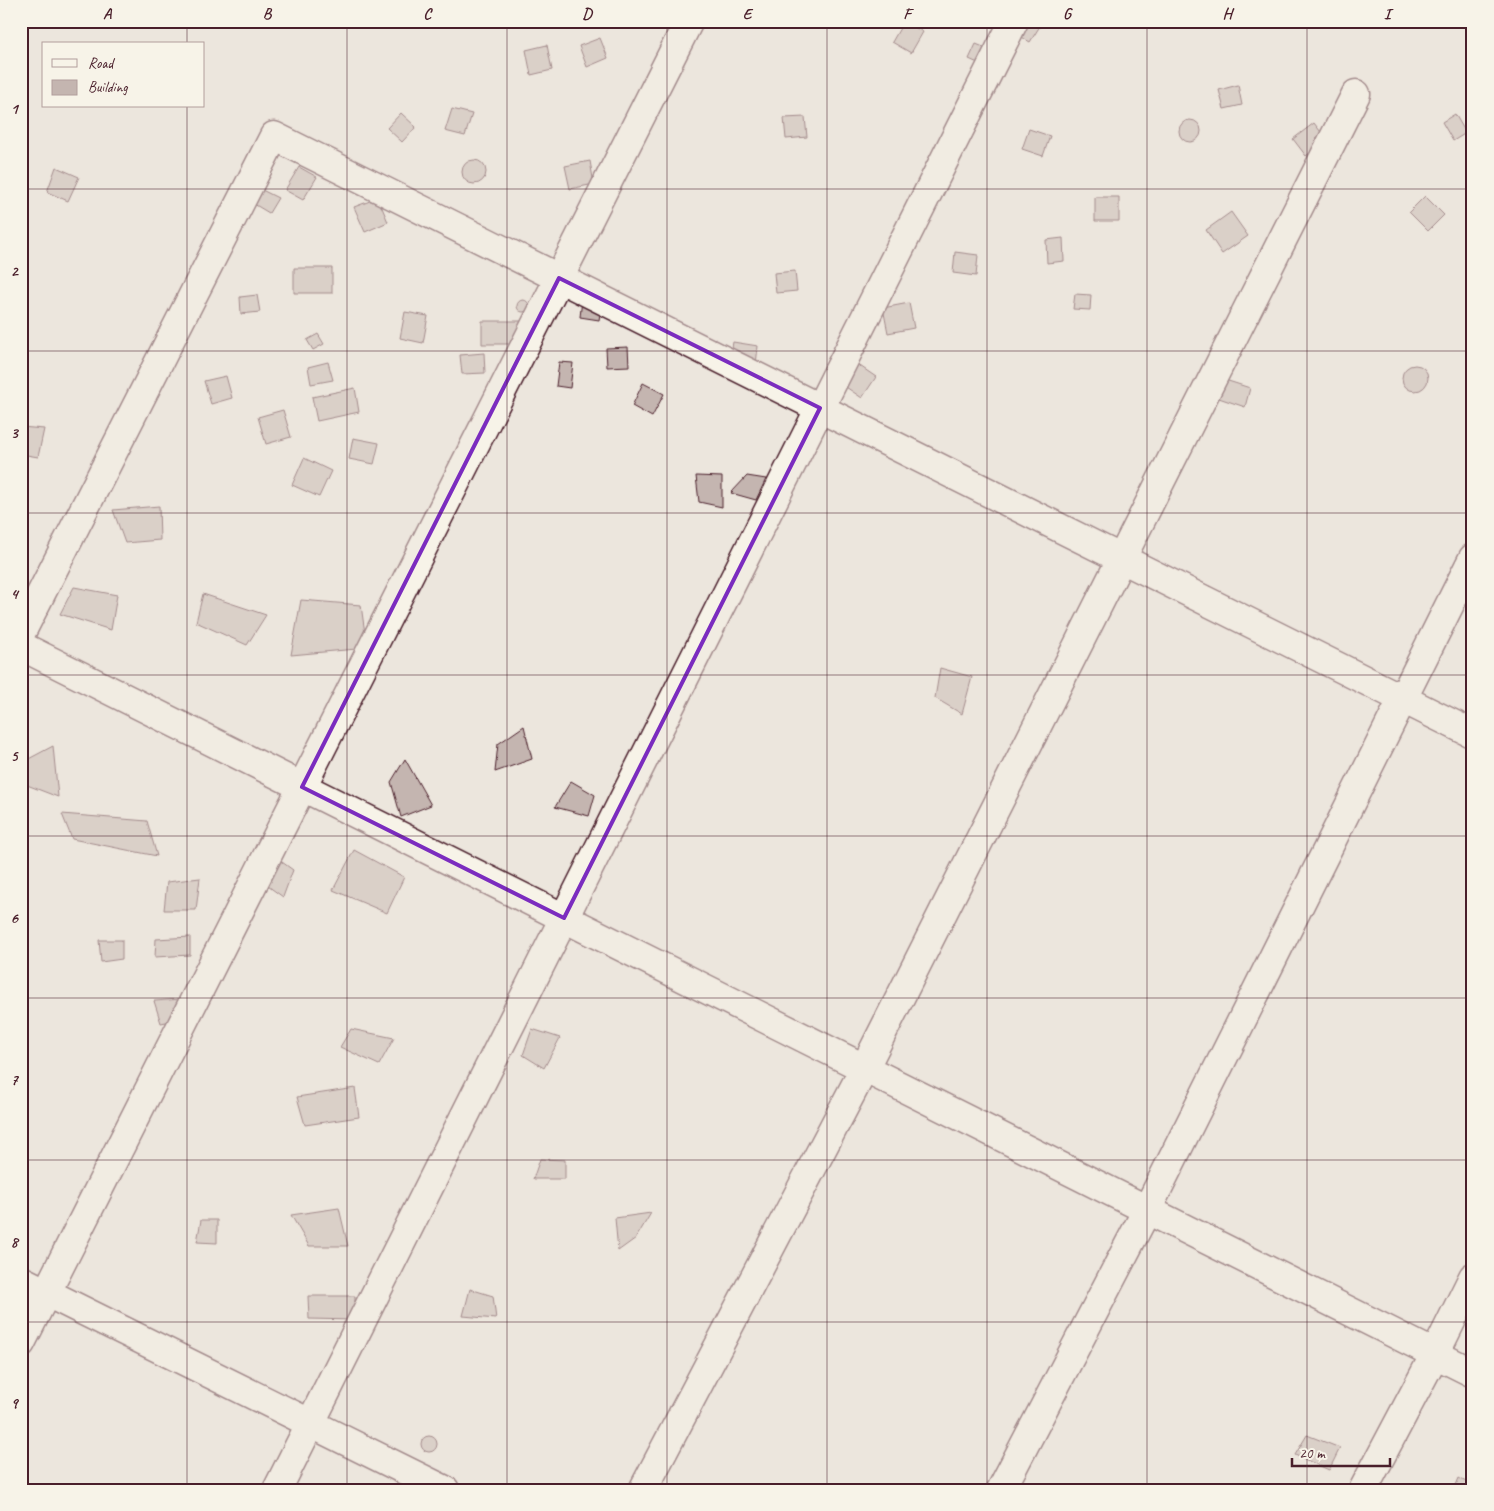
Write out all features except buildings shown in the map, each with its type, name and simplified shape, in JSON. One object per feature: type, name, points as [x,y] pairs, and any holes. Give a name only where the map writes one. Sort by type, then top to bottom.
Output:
[{"type":"street","points":[[21,1343],[689,21]]},
{"type":"street","points":[[277,1490],[1014,21]]},
{"type":"street","points":[[642,1490],[864,1069],[1356,94]]},
{"type":"street","points":[[21,633],[274,136],[1473,734]]},
{"type":"street","points":[[1001,1490],[1147,1210],[1401,698],[1473,558]]},
{"type":"street","points":[[21,646],[1473,1373]]},
{"type":"street","points":[[1363,1490],[1435,1354],[1473,1277]]},
{"type":"street","points":[[21,1280],[444,1490]]},
{"type":"highlighted area","points":[[559,278],[820,408],[564,918],[302,787]]}]
